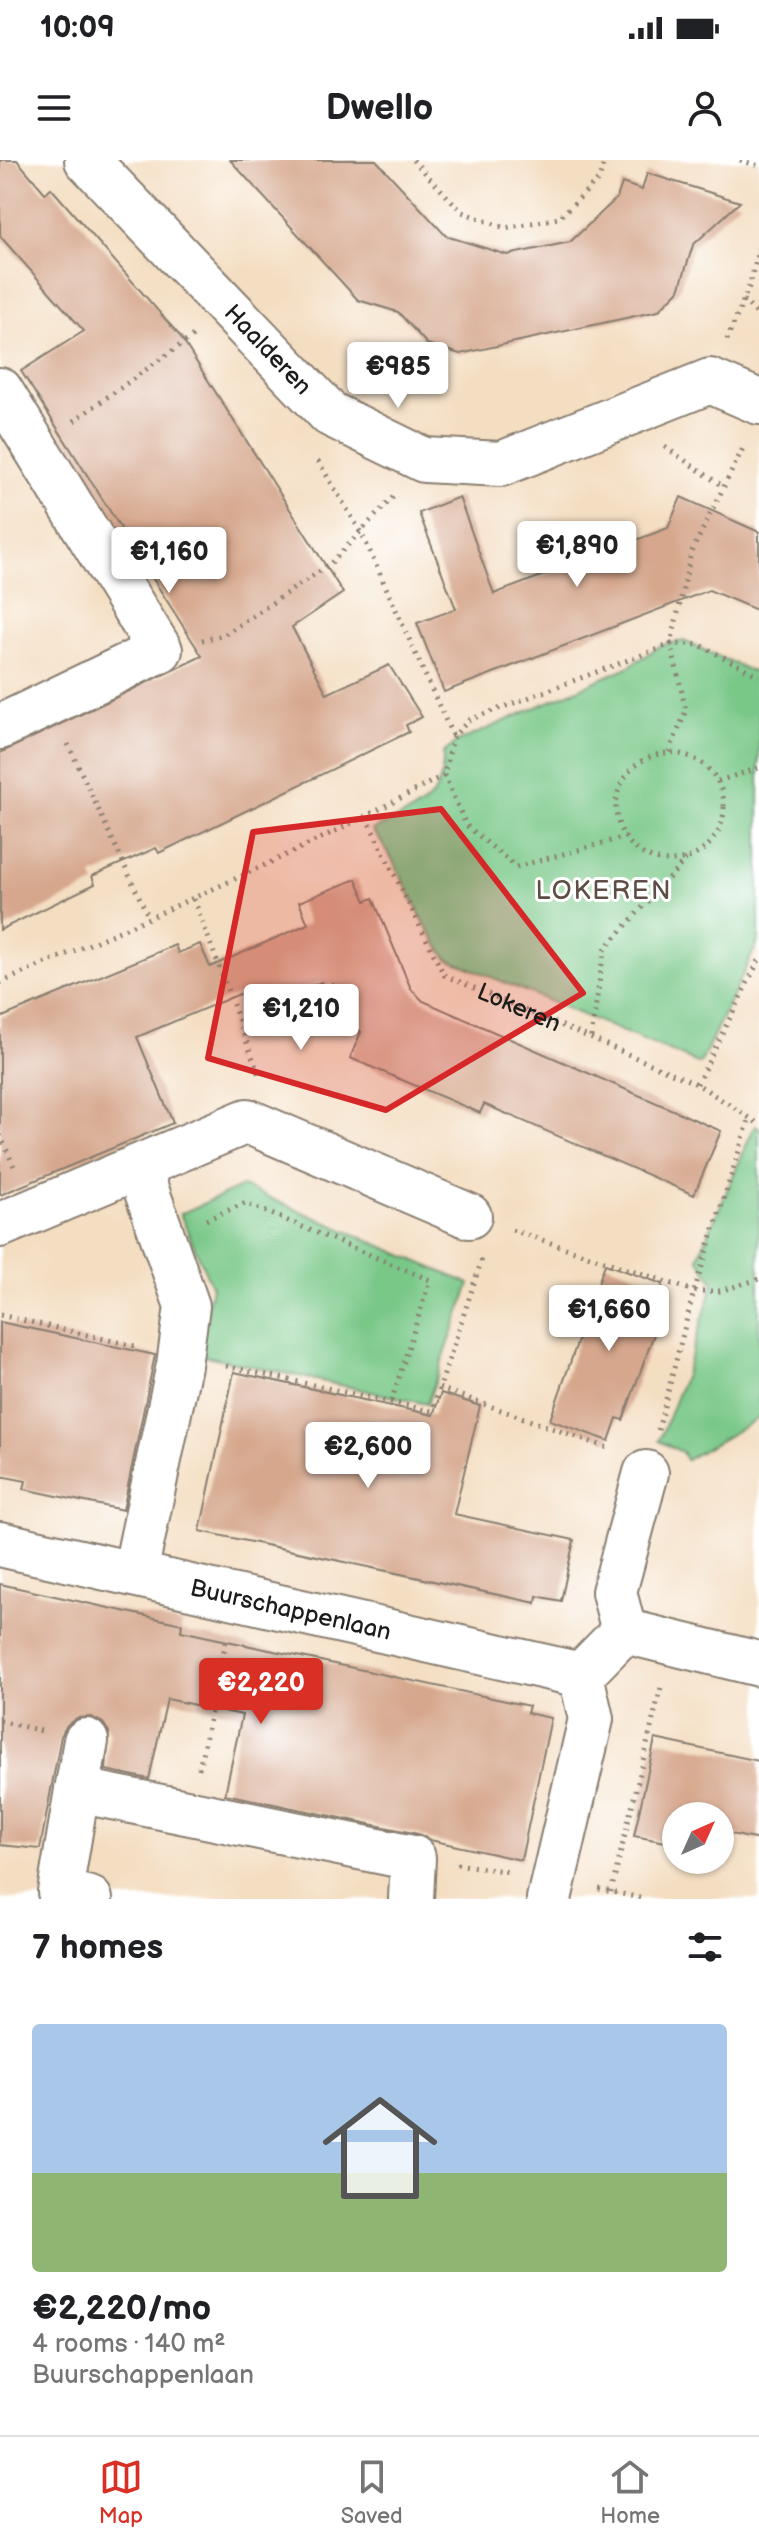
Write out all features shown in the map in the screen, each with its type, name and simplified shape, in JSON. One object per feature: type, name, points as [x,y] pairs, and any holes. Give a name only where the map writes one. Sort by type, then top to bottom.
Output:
[{"type":"street","name":"Haalderen","points":[[87,160],[228,311],[330,414],[424,460],[501,464],[710,381]]},
{"type":"street","points":[[710,381],[755,416]]},
{"type":"street","points":[[0,390],[160,650],[0,727]]},
{"type":"street","points":[[0,1225],[247,1121],[481,1220]]},
{"type":"street","points":[[135,1573],[180,1356],[187,1306],[139,1169]]},
{"type":"street","points":[[624,1631],[614,1592],[647,1468]]},
{"type":"street","name":"Buurschappenlaan","points":[[0,1544],[581,1675]]},
{"type":"street","points":[[624,1631],[759,1664]]},
{"type":"street","points":[[549,1899],[591,1719],[581,1675],[624,1631]]},
{"type":"street","points":[[86,1741],[60,1892],[90,1899]]},
{"type":"street","points":[[77,1790],[413,1858],[411,1899]]},
{"type":"path","points":[[413,160],[462,212],[505,228],[559,218],[599,179],[605,160]]},
{"type":"path","points":[[740,160],[759,166]]},
{"type":"path","points":[[710,381],[743,300],[759,247]]},
{"type":"path","points":[[743,300],[759,316]]},
{"type":"path","points":[[37,447],[228,311]]},
{"type":"path","points":[[669,752],[686,711],[671,644],[691,553],[755,416]]},
{"type":"path","points":[[620,417],[724,487]]},
{"type":"path","points":[[315,455],[362,534],[453,737]]},
{"type":"path","points":[[160,650],[224,635],[329,565],[362,534],[424,460]]},
{"type":"path","points":[[625,837],[516,867],[466,825],[444,775],[453,737],[469,720],[671,644],[700,645],[759,676]]},
{"type":"path","points":[[48,704],[149,918]]},
{"type":"path","points":[[669,752],[698,759],[718,781],[723,795],[721,827],[701,852],[686,859],[669,861],[652,858],[625,837],[617,822],[618,789],[638,763],[669,752]]},
{"type":"path","points":[[718,781],[759,768]]},
{"type":"path","points":[[0,983],[194,899],[366,817],[444,775]]},
{"type":"path","name":"Lokeren","points":[[366,817],[444,975],[697,1084],[759,1124]]},
{"type":"path","points":[[591,1038],[604,950],[686,859]]},
{"type":"path","points":[[194,899],[282,1137]]},
{"type":"path","points":[[697,1084],[759,960]]},
{"type":"path","points":[[439,1388],[647,1468],[694,1291],[749,1120]]},
{"type":"path","points":[[164,1240],[245,1203],[430,1280],[391,1402]]},
{"type":"path","points":[[0,1315],[432,1411],[481,1220],[694,1291],[720,1291],[759,1279]]},
{"type":"path","points":[[190,1813],[235,1596]]},
{"type":"path","points":[[611,1892],[672,1642]]},
{"type":"highlighted area","points":[[441,809],[583,993],[386,1110],[208,1058],[253,832]]},
{"type":"green space","points":[[684,641],[759,675],[759,940],[700,1064],[448,959],[372,830],[424,804],[439,785],[443,753],[457,742],[628,667],[662,645]]},
{"type":"green space","points":[[755,1125],[759,1127],[759,1418],[686,1460],[682,1452],[659,1441],[685,1375],[714,1282],[698,1258]]},
{"type":"green space","points":[[242,1186],[470,1284],[427,1404],[197,1354],[212,1287],[180,1214]]},
{"type":"building","points":[[0,160],[17,160],[45,193],[51,188],[180,336],[343,593],[292,627],[327,694],[389,665],[422,717],[406,725],[409,732],[159,853],[156,848],[92,876],[95,884],[0,930],[0,753],[202,656],[21,371],[84,331],[0,236]]},
{"type":"building","points":[[230,160],[376,160],[446,236],[507,255],[570,242],[617,198],[622,183],[642,190],[647,173],[740,202],[693,245],[679,290],[658,311],[460,354],[427,344],[398,312],[358,300]]},
{"type":"building","points":[[459,497],[494,594],[668,528],[681,497],[759,532],[759,611],[709,590],[444,692],[417,623],[456,609],[419,513]]},
{"type":"building","points":[[356,879],[366,901],[373,898],[411,989],[423,1001],[721,1131],[694,1195],[484,1104],[480,1113],[350,1058],[361,1032],[347,1017],[333,984],[323,988],[321,982],[252,1011],[244,992],[137,1037],[173,1123],[0,1195],[0,1018],[175,945],[178,953],[200,944],[210,967],[308,924],[299,902]]},
{"type":"building","points":[[605,1264],[663,1284],[655,1307],[663,1309],[623,1420],[617,1418],[609,1441],[550,1420]]},
{"type":"building","points":[[0,1322],[155,1355],[123,1510],[24,1489],[26,1481],[0,1476]]},
{"type":"building","points":[[234,1372],[433,1415],[441,1393],[480,1406],[454,1514],[574,1540],[561,1601],[537,1596],[536,1603],[200,1531]]},
{"type":"building","points":[[0,1584],[182,1624],[181,1631],[529,1706],[527,1713],[551,1718],[521,1860],[430,1840],[418,1834],[225,1794],[242,1715],[167,1699],[149,1779],[106,1770],[109,1732],[103,1723],[91,1717],[77,1718],[67,1725],[61,1736],[40,1849],[0,1845]]},
{"type":"building","points":[[655,1739],[759,1761],[759,1840],[734,1835],[734,1802],[662,1802],[662,1841],[634,1836]]},
{"type":"district","name":"LOKEREN","points":[[604,891]]}]
